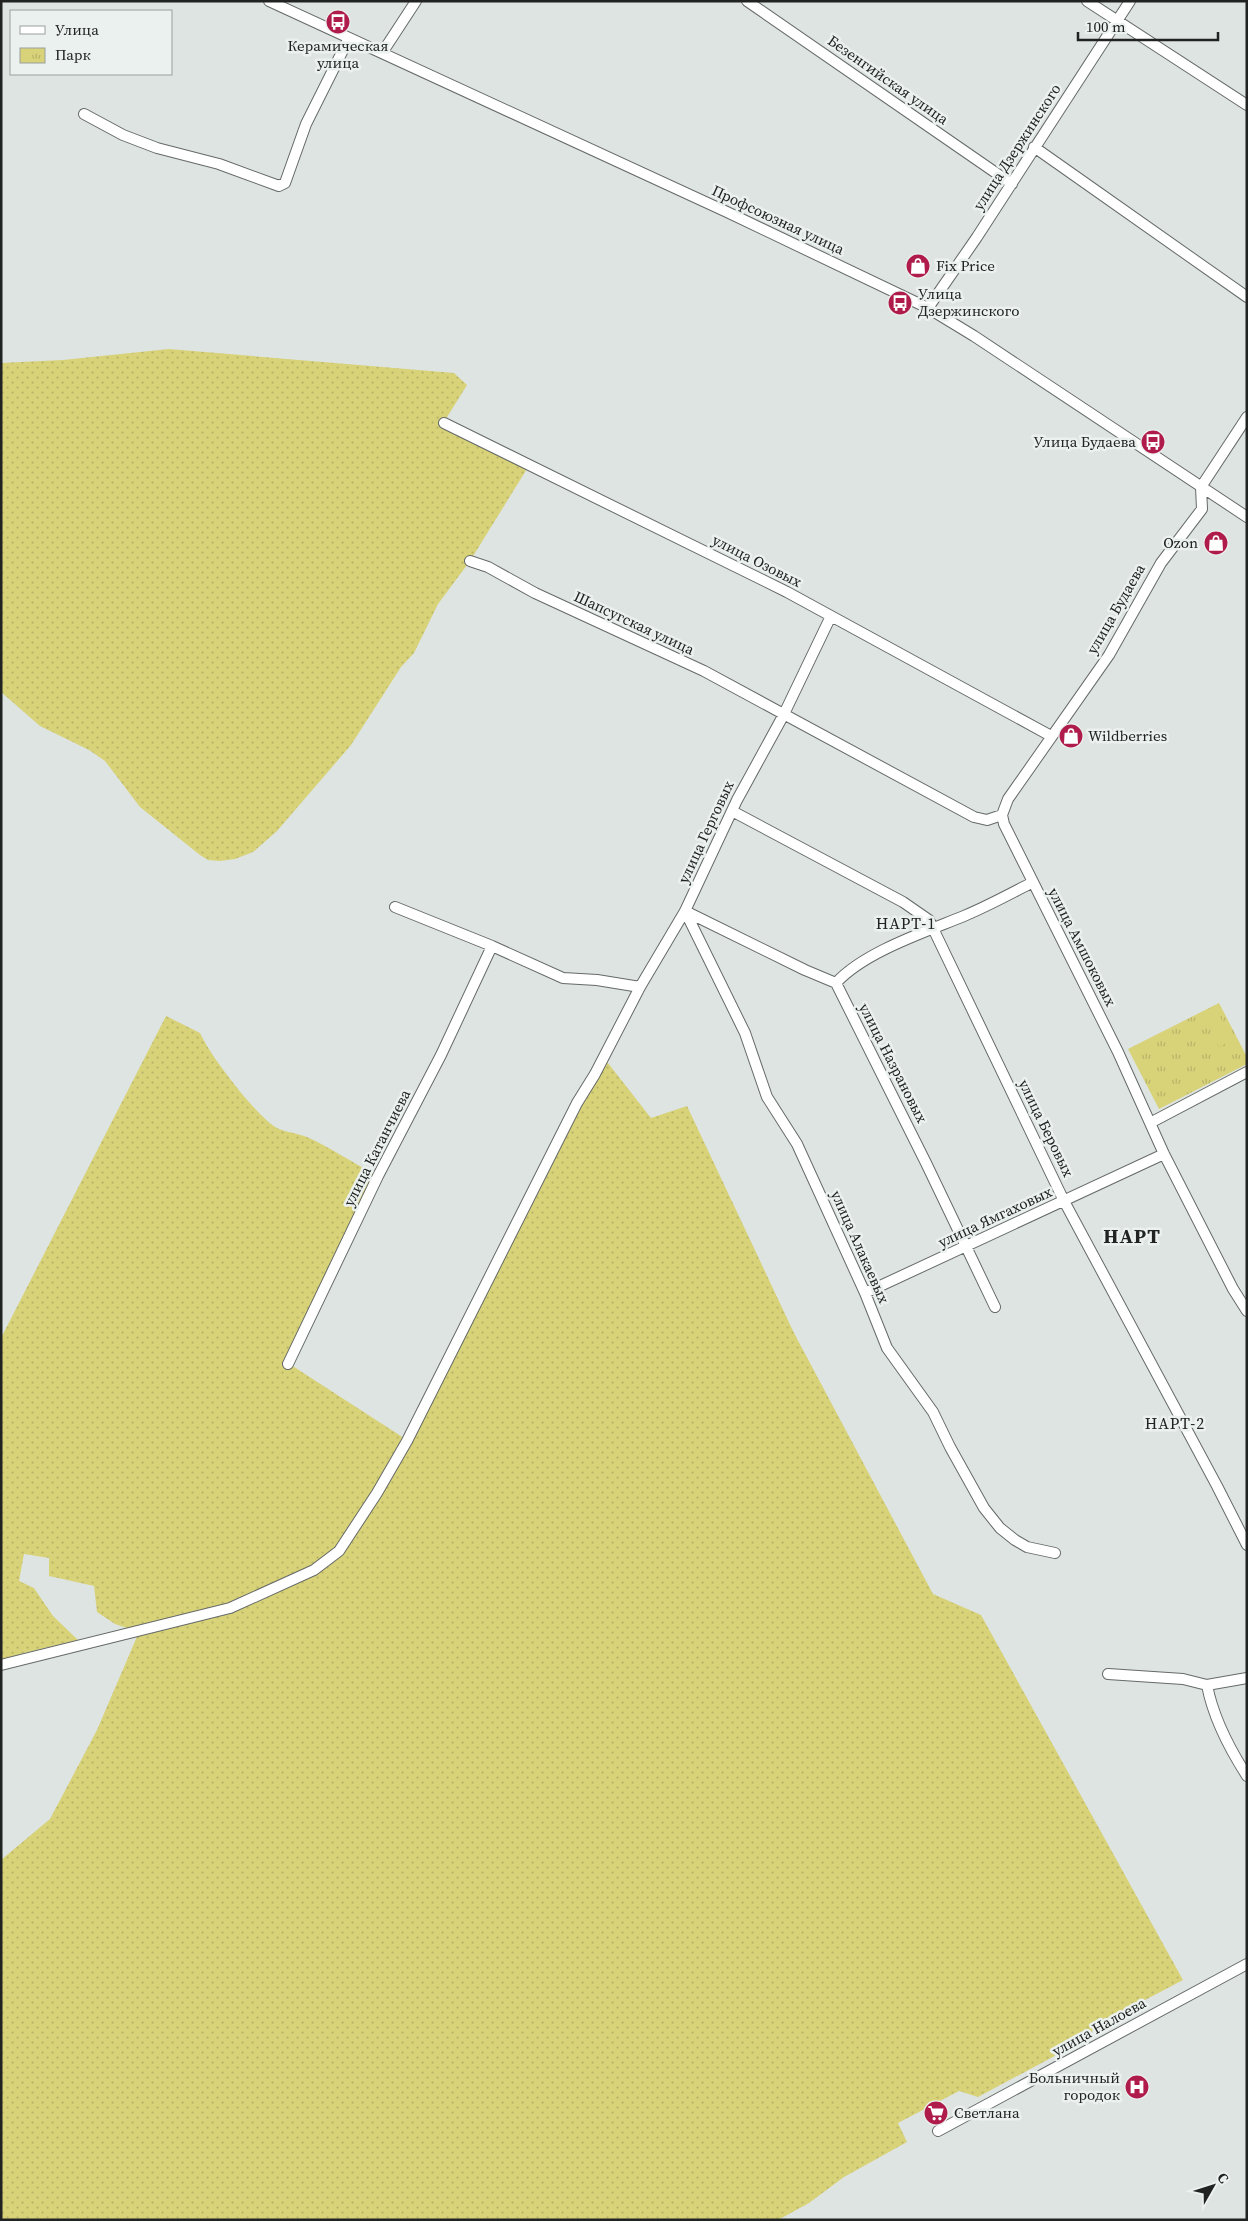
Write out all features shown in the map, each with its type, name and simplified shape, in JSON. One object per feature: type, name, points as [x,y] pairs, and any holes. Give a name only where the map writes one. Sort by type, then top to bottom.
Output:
[{"type":"street","name":"Профсоюзная улица","points":[[269,1],[727,212],[928,308],[974,336],[1247,517]]},
{"type":"street","points":[[382,54],[416,1]]},
{"type":"street","name":"Безенгийская улица","points":[[747,1],[1012,184]]},
{"type":"street","points":[[1087,1],[1247,105]]},
{"type":"street","name":"улица Дзержинского","points":[[928,308],[1012,184],[1034,147],[1130,1]]},
{"type":"street","points":[[84,114],[123,135],[157,148],[219,164],[279,186],[285,183],[306,124],[349,38]]},
{"type":"street","points":[[1034,147],[1247,297]]},
{"type":"street","points":[[1201,487],[1247,417]]},
{"type":"street","name":"улица Озовых","points":[[444,422],[465,435],[570,483],[831,616],[1051,736]]},
{"type":"street","name":"улица Будаева","points":[[1002,815],[1008,800],[1109,654],[1161,563],[1202,509],[1201,487]]},
{"type":"street","name":"Шапсугская улица","points":[[470,561],[488,567],[535,593],[704,672],[783,716]]},
{"type":"street","name":"улица Герговых","points":[[1,1665],[230,1608],[314,1570],[339,1551],[407,1441],[577,1103],[604,1058],[640,987],[685,911],[732,811],[783,716],[831,616]]},
{"type":"street","points":[[783,716],[974,817],[987,820],[1002,815]]},
{"type":"street","name":"улица Беровых","points":[[732,811],[903,902],[923,915],[934,928],[1064,1201],[1247,1545]]},
{"type":"street","name":"улица Амшоковых","points":[[1002,815],[1004,824],[1118,1052],[1164,1154],[1233,1289],[1247,1311]]},
{"type":"street","points":[[685,911],[836,983],[846,972],[858,965],[934,928],[995,902],[1033,882]]},
{"type":"street","points":[[395,907],[492,946],[564,978],[597,980],[640,987]]},
{"type":"street","name":"улица Алакаевых","points":[[685,911],[745,1033],[767,1097],[797,1144],[866,1293],[887,1348],[933,1412],[984,1508],[1000,1528],[1027,1548],[1055,1553]]},
{"type":"street","name":"улица Катанчиева","points":[[288,1364],[378,1176],[441,1055],[492,946]]},
{"type":"street","name":"улица Назрановых","points":[[836,983],[995,1307]]},
{"type":"street","points":[[1150,1123],[1247,1072]]},
{"type":"street","name":"улица Ямгаховых","points":[[866,1293],[1164,1154]]},
{"type":"street","points":[[1108,1674],[1183,1679],[1206,1685],[1247,1678]]},
{"type":"street","points":[[1206,1685],[1210,1702],[1218,1721],[1247,1776]]},
{"type":"street","name":"улица Налоева","points":[[938,2131],[1247,1964]]},
{"type":"green space","points":[[169,349],[454,373],[467,385],[444,422],[530,464],[470,561],[438,604],[414,653],[401,667],[351,745],[277,831],[253,852],[235,859],[220,861],[208,860],[200,855],[140,807],[105,761],[89,750],[40,726],[1,692],[1,363],[63,360]]},
{"type":"green space","points":[[1219,1003],[1247,1057],[1247,1064],[1159,1109],[1128,1049]]},
{"type":"green space","points":[[1218,1013],[1232,1040],[1219,1047],[1205,1019]]},
{"type":"green space","points":[[166,1016],[200,1033],[232,1081],[271,1124],[316,1141],[378,1176],[288,1363],[407,1440],[604,1058],[651,1118],[687,1106],[794,1333],[933,1594],[981,1615],[1183,1980],[1094,2027],[1090,2037],[978,2097],[959,2091],[898,2123],[907,2142],[844,2177],[809,2203],[778,2220],[1,2220],[1,1860],[50,1819],[97,1730],[139,1632],[115,1624],[97,1612],[94,1586],[49,1576],[49,1558],[24,1554],[19,1581],[34,1588],[53,1616],[78,1640],[1,1660],[1,1338]]},
{"type":"place","name":"Керамическая улица","points":[[338,22]]},
{"type":"place","name":"Fix Price","points":[[918,266]]},
{"type":"place","name":"Улица Дзержинского","points":[[900,303]]},
{"type":"place","name":"Улица Будаева","points":[[1153,442]]},
{"type":"place","name":"Ozon","points":[[1216,543]]},
{"type":"place","name":"Wildberries","points":[[1071,736]]},
{"type":"place","name":"Больничный городок","points":[[1137,2087]]},
{"type":"place","name":"Светлана","points":[[936,2113]]},
{"type":"district","name":"НАРТ-1","points":[[906,923]]},
{"type":"district","name":"НАРТ","points":[[1132,1236]]},
{"type":"district","name":"НАРТ-2","points":[[1175,1423]]}]
